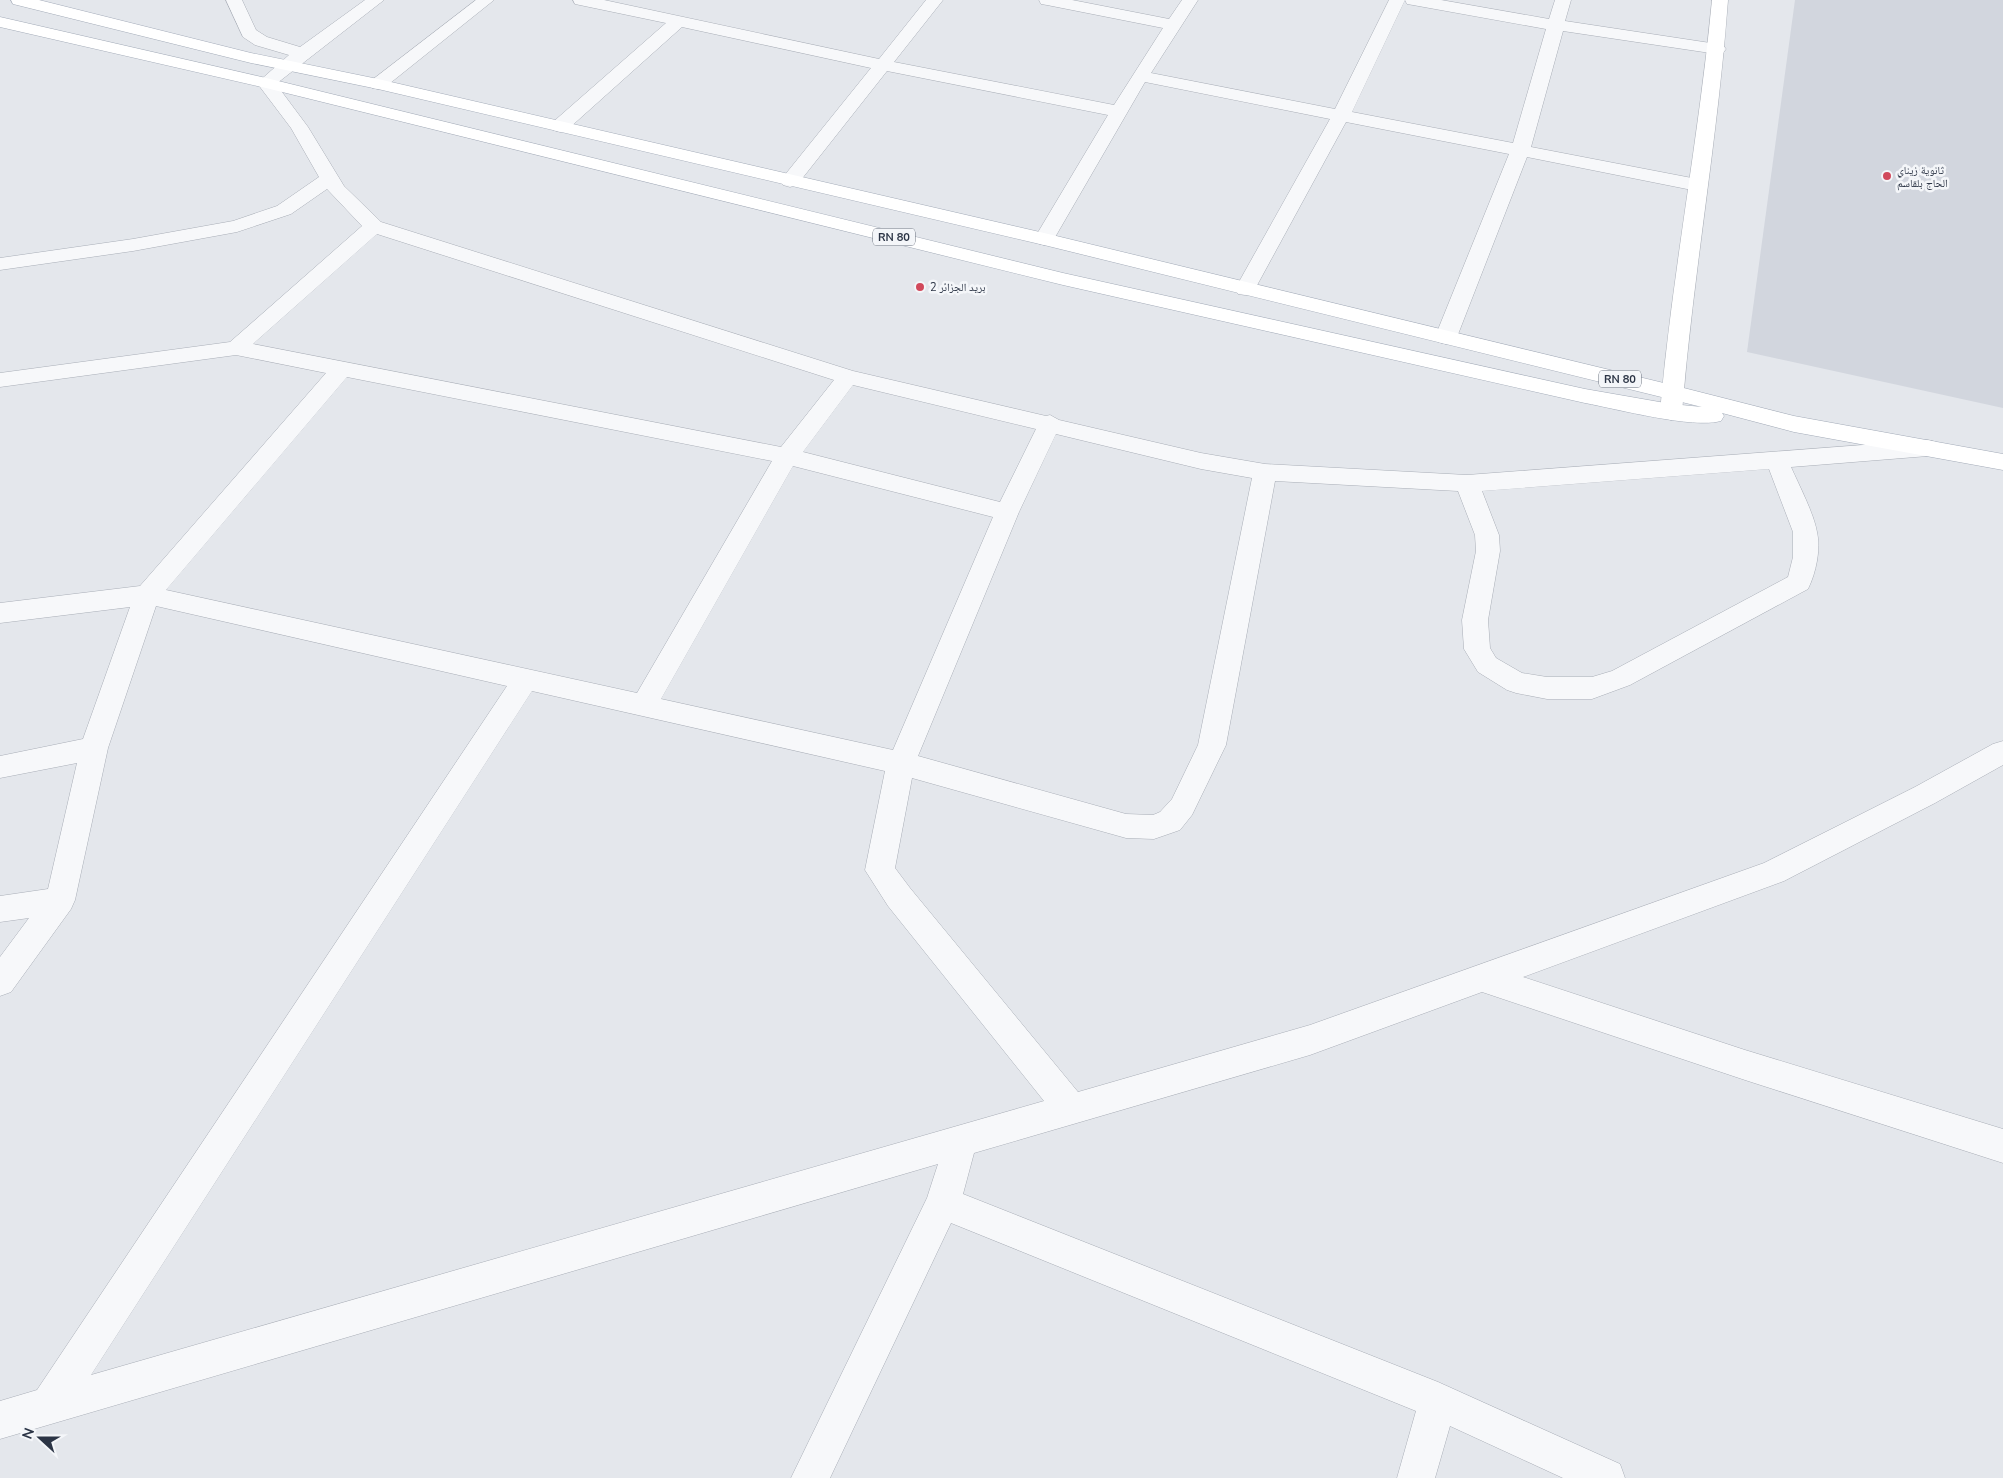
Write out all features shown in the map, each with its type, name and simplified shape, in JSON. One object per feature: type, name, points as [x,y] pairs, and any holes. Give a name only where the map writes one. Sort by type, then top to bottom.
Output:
[{"type":"main road","name":"RN 80","points":[[19,0],[287,65],[378,84],[790,182],[1044,239],[1446,337],[1672,402],[2003,462]]},
{"type":"main road","points":[[1672,402],[1697,185],[1717,49],[1720,0]]},
{"type":"main road","name":"RN 80","points":[[0,22],[266,83],[1063,279],[1585,396],[1672,402]]},
{"type":"street","points":[[234,0],[249,33],[261,41],[303,54]]},
{"type":"street","points":[[376,0],[287,65],[266,83],[299,127],[329,179],[356,210],[374,226],[848,377],[1050,423],[1201,461],[1265,472],[1467,483],[1928,448]]},
{"type":"street","points":[[378,84],[486,0]]},
{"type":"street","points":[[581,0],[1119,112]]},
{"type":"street","points":[[653,15],[669,0]]},
{"type":"street","points":[[790,182],[882,64],[936,0]]},
{"type":"street","points":[[1047,0],[1173,25]]},
{"type":"street","points":[[1044,239],[1140,76],[1190,0]]},
{"type":"street","points":[[1245,289],[1341,115],[1397,0]]},
{"type":"street","points":[[1413,0],[1554,25],[1717,49]]},
{"type":"street","points":[[1446,337],[1520,151],[1554,25],[1563,0]]},
{"type":"street","points":[[560,126],[680,20]]},
{"type":"street","points":[[1140,76],[1697,185]]},
{"type":"street","points":[[0,264],[133,245],[237,226],[284,210],[329,179]]},
{"type":"street","points":[[236,348],[374,226]]},
{"type":"street","points":[[0,380],[236,348],[787,456],[1007,512]]},
{"type":"street","points":[[0,982],[60,900],[94,748],[147,595],[341,370]]},
{"type":"street","points":[[643,707],[787,456],[848,377]]},
{"type":"street","points":[[1050,423],[1007,512],[901,763],[880,870],[899,897],[1071,1109]]},
{"type":"street","points":[[1467,483],[1487,535],[1488,551],[1475,620],[1477,649],[1487,665],[1516,683],[1547,688],[1592,688],[1620,678],[1799,582],[1805,557],[1805,532],[1777,460]]},
{"type":"street","points":[[0,613],[147,595],[901,763],[1126,826],[1154,827],[1170,822],[1182,806],[1212,746],[1265,472]]},
{"type":"street","points":[[50,1406],[526,678]]},
{"type":"street","points":[[0,767],[94,748]]},
{"type":"street","points":[[0,1420],[1310,1040],[1774,872],[1925,795],[2003,752]]},
{"type":"street","points":[[0,910],[60,900]]},
{"type":"street","points":[[1483,978],[1744,1065],[2003,1146]]},
{"type":"street","points":[[810,1478],[943,1203],[961,1142]]},
{"type":"street","points":[[943,1203],[1438,1401],[1606,1478]]},
{"type":"street","points":[[1416,1478],[1438,1401]]},
{"type":"shaded area","name":"ثانوية زيناي الحاج بلقاسم","points":[[1795,0],[2003,0],[2003,408],[1747,352]]},
{"type":"place","name":"ثانوية زيناي الحاج بلقاسم","points":[[1887,176]]},
{"type":"place","name":"بريد الجزائر 2","points":[[920,287]]}]
